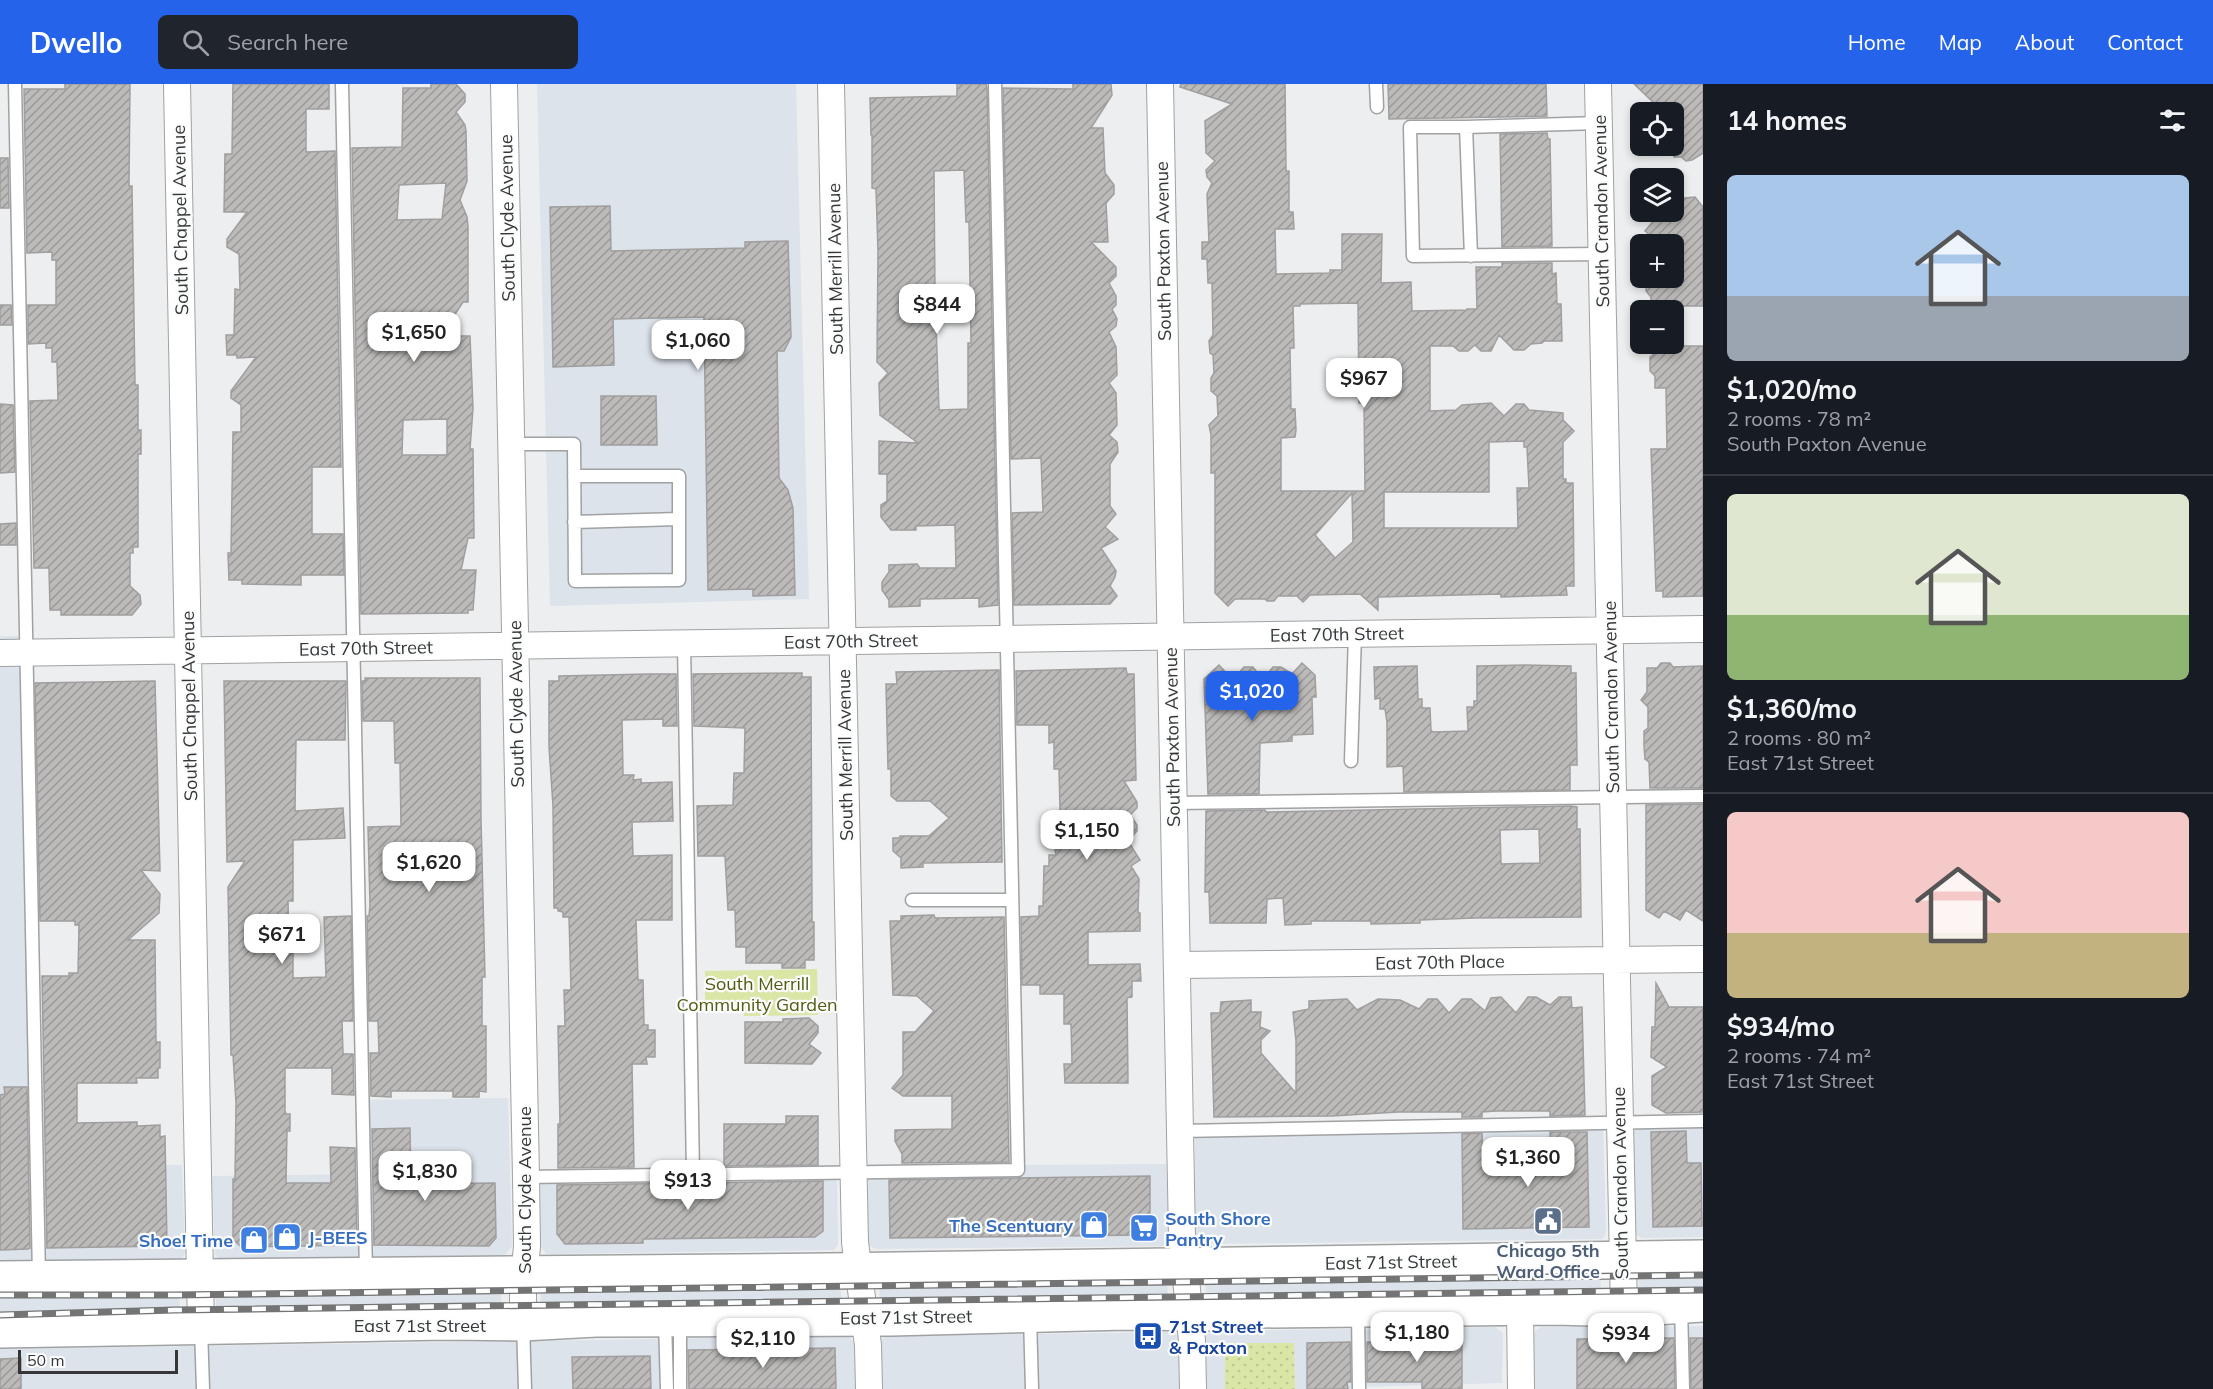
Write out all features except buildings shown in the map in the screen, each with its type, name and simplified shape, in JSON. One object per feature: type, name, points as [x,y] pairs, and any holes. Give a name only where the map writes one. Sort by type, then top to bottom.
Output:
[{"type":"main road","name":"East 71st Street","points":[[0,1278],[1703,1257]]},
{"type":"main road","name":"East 71st Street","points":[[0,1331],[1358,1310],[1520,1308],[1623,1310],[1692,1305]]},
{"type":"street","name":"South Chappel Avenue","points":[[177,84],[201,1328]]},
{"type":"street","name":"South Clyde Avenue","points":[[504,84],[526,1177],[527,1246],[523,1324]]},
{"type":"street","name":"South Merrill Avenue","points":[[831,84],[855,1242],[865,1319],[869,1389]]},
{"type":"street","name":"South Paxton Avenue","points":[[1160,84],[1182,1237],[1190,1314],[1193,1389]]},
{"type":"street","name":"South Crandon Avenue","points":[[1598,84],[1623,1310]]},
{"type":"street","name":"East 70th Street","points":[[0,653],[1703,629]]},
{"type":"street","name":"East 70th Place","points":[[1177,964],[1703,959]]},
{"type":"street","points":[[1520,1308],[1521,1389]]},
{"type":"lane","points":[[15,84],[39,1279]]},
{"type":"lane","points":[[342,84],[366,1275]]},
{"type":"lane","points":[[526,1177],[1018,1170],[995,84]]},
{"type":"lane","points":[[1376,84],[1377,107]]},
{"type":"lane","points":[[1599,123],[1410,127],[1413,256],[1602,254]]},
{"type":"lane","points":[[1466,127],[1471,256]]},
{"type":"lane","points":[[511,444],[574,444],[574,476],[574,522],[575,581],[679,580],[679,476],[574,476]]},
{"type":"lane","points":[[574,522],[679,519]]},
{"type":"lane","points":[[1351,761],[1355,634]]},
{"type":"lane","points":[[684,643],[693,1174]]},
{"type":"lane","points":[[1174,803],[1703,796]]},
{"type":"lane","points":[[912,900],[1012,900]]},
{"type":"lane","points":[[1180,1131],[1703,1121]]},
{"type":"lane","points":[[1683,1389],[1692,1305]]},
{"type":"lane","points":[[1358,1310],[1359,1389]]},
{"type":"lane","points":[[1030,1315],[1032,1389]]},
{"type":"lane","points":[[667,1389],[672,1320]]},
{"type":"lane","points":[[672,1320],[680,1389]]},
{"type":"lane","points":[[523,1324],[525,1389]]},
{"type":"lane","points":[[201,1328],[203,1389]]},
{"type":"shaded area","points":[[537,84],[796,84],[809,599],[550,606]]},
{"type":"shaded area","points":[[0,636],[26,636],[39,1167],[182,1165],[185,1251],[180,1260],[0,1262]]},
{"type":"shaded area","points":[[508,1098],[512,1246],[505,1255],[227,1259],[218,1258],[215,1255],[212,1176],[364,1174],[361,1100]]},
{"type":"shaded area","points":[[1703,1121],[1703,1237],[1641,1238],[1634,1233],[1631,1122]]},
{"type":"shaded area","points":[[1603,1122],[1606,1231],[1602,1239],[1202,1244],[1195,1236],[1195,1131]]},
{"type":"shaded area","points":[[1166,1164],[1169,1237],[1168,1242],[1163,1246],[876,1249],[868,1242],[868,1171],[1018,1165]]},
{"type":"shaded area","points":[[837,1172],[838,1245],[834,1250],[546,1254],[541,1246],[540,1177]]},
{"type":"shaded area","points":[[1638,1265],[1703,1265],[1703,1297],[1640,1301]]},
{"type":"shaded area","points":[[1600,1266],[1601,1301],[1207,1307],[1204,1271]]},
{"type":"shaded area","points":[[1166,1272],[1169,1306],[880,1311],[879,1275]]},
{"type":"shaded area","points":[[839,1276],[843,1311],[540,1315],[541,1280]]},
{"type":"shaded area","points":[[502,1280],[500,1316],[216,1320],[216,1285]]},
{"type":"shaded area","points":[[0,1285],[179,1285],[180,1320],[0,1324]]},
{"type":"shaded area","points":[[1703,1326],[1703,1389],[1534,1389],[1533,1335],[1542,1327]]},
{"type":"shaded area","points":[[1495,1327],[1503,1333],[1502,1383],[1360,1387],[1359,1389],[1206,1389],[1205,1336],[1211,1331]]},
{"type":"shaded area","points":[[1173,1332],[1180,1341],[1180,1389],[881,1389],[880,1341],[885,1336]]},
{"type":"shaded area","points":[[848,1336],[855,1345],[855,1389],[0,1389],[0,1349]]},
{"type":"green space","name":"South Merrill Community Garden","points":[[817,969],[818,1015],[744,1016],[744,1011],[705,1011],[705,971]]},
{"type":"green space","points":[[1225,1343],[1294,1343],[1295,1389],[1225,1389]]},
{"type":"railway","points":[[0,1295],[173,1295],[1703,1275]]},
{"type":"railway","points":[[0,1315],[174,1310],[1703,1290]]},
{"type":"place","name":"Chicago 5th Ward Office","points":[[1548,1221]]},
{"type":"place","name":"The Scentuary","points":[[1094,1225]]},
{"type":"place","name":"South Shore Pantry","points":[[1144,1228]]},
{"type":"place","name":"J-BEES","points":[[287,1237]]},
{"type":"place","name":"Shoe! Time","points":[[254,1240]]},
{"type":"place","name":"71st Street & Paxton","points":[[1148,1336]]}]
